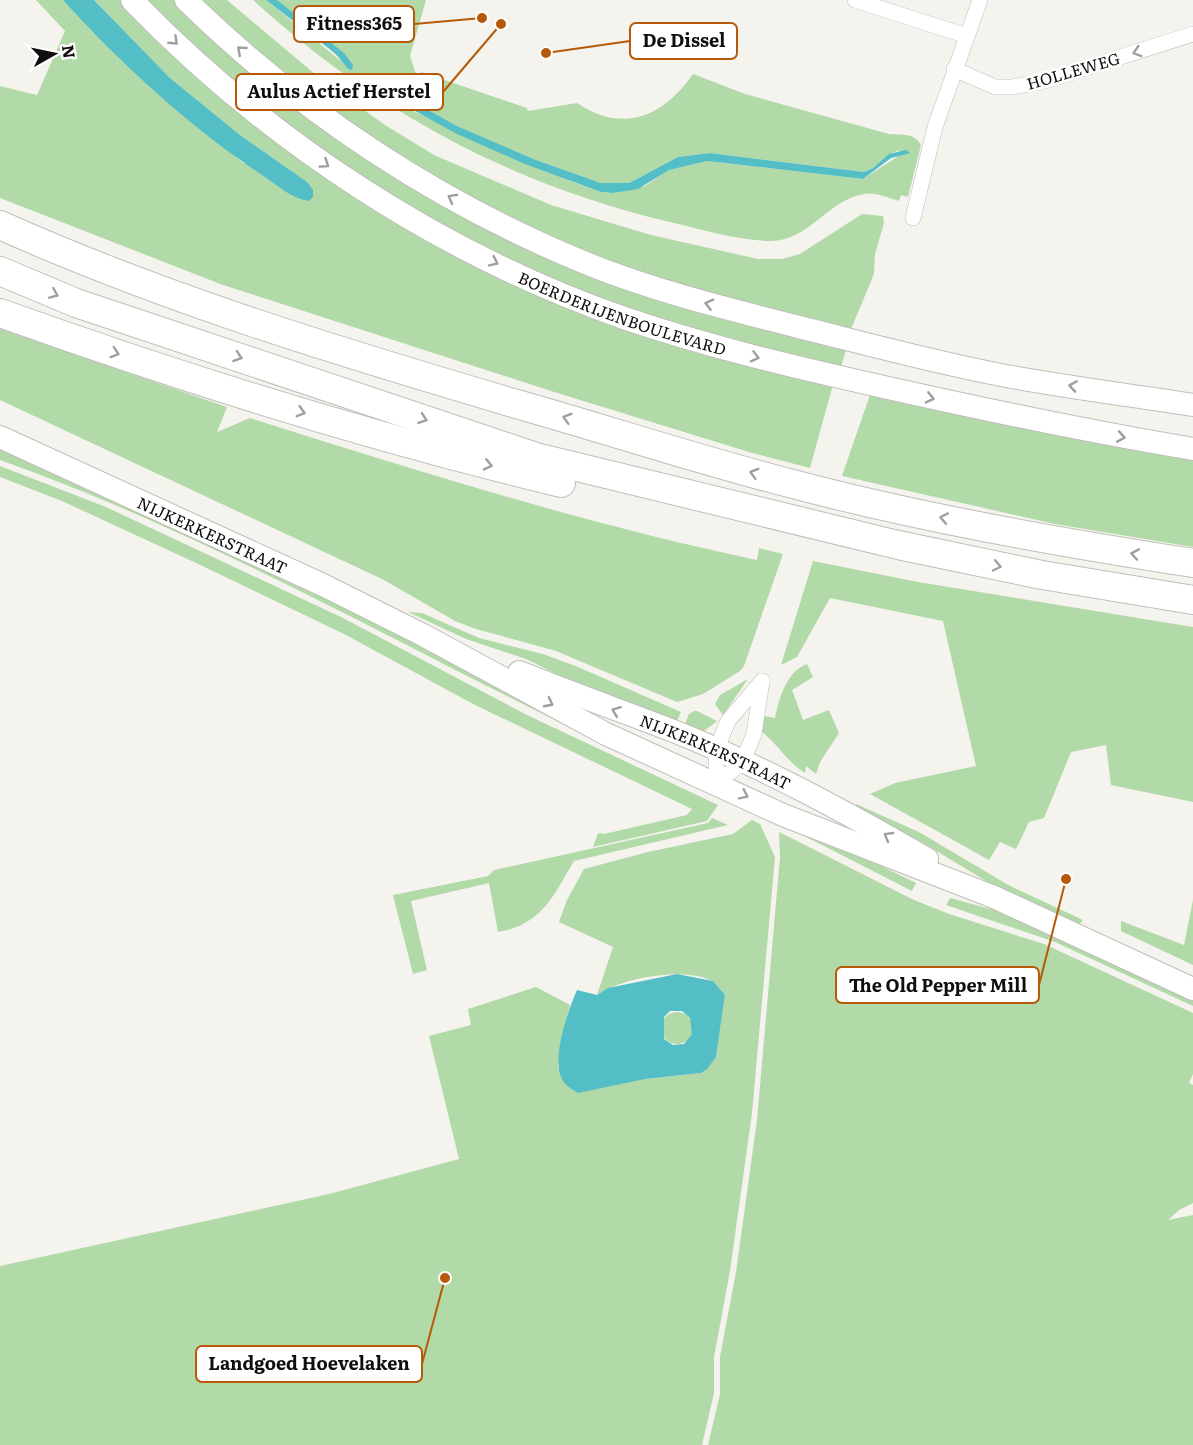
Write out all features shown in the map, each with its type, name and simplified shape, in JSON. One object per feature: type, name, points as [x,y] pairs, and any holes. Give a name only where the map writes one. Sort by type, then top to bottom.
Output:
[{"type":"highway","points":[[0,225],[55,250],[177,295],[372,362],[788,483],[911,512],[1193,563]]},
{"type":"highway","points":[[0,271],[76,303],[536,457],[898,545],[1042,575],[1193,600]]},
{"type":"highway","points":[[0,313],[276,405],[477,463],[776,534],[898,545]]},
{"type":"main road","name":"BOERDERIJENBOULEVARD","points":[[132,0],[208,72],[283,134],[370,193],[458,244],[519,274],[622,317],[728,350],[1019,418],[1193,449]]},
{"type":"main road","name":"BOERDERIJENBOULEVARD","points":[[186,0],[256,62],[347,132],[403,169],[490,218],[588,264],[690,299],[1000,375],[1193,405]]},
{"type":"main road","name":"NIJKERKERSTRAAT","points":[[0,437],[183,519],[423,635],[606,734],[717,782],[783,815],[994,897],[1193,989]]},
{"type":"main road","name":"NIJKERKERSTRAAT","points":[[423,635],[677,733],[841,809],[994,897]]},
{"type":"street","points":[[855,0],[967,36]]},
{"type":"street","points":[[913,218],[922,170],[954,69],[980,0]]},
{"type":"street","name":"HOLLEWEG","points":[[954,69],[994,87],[1012,87],[1045,81],[1193,34]]},
{"type":"street","points":[[762,681],[754,734],[742,763],[717,782],[716,751],[728,721],[762,681]]},
{"type":"green space","points":[[36,0],[63,0],[140,77],[243,163],[293,172],[240,135],[170,78],[94,0],[126,0],[169,43],[466,253],[834,381],[810,468],[749,452],[551,391],[223,285],[0,198],[0,86],[37,95],[65,31]]},
{"type":"green space","points":[[140,0],[179,0],[488,223],[847,347],[840,370],[675,329],[471,245],[287,130]]},
{"type":"green space","points":[[193,0],[227,0],[322,80],[385,125],[434,155],[551,205],[651,235],[758,259],[782,259],[800,254],[862,214],[883,216],[884,223],[875,254],[874,274],[849,334],[738,308],[536,235],[332,116]]},
{"type":"green space","points":[[253,0],[266,0],[352,70],[277,0],[426,0],[410,56],[417,77],[421,72],[527,108],[528,111],[577,103],[610,118],[626,119],[641,116],[669,101],[693,74],[745,94],[889,134],[912,137],[921,145],[908,197],[901,195],[899,201],[864,194],[839,204],[806,229],[782,240],[744,239],[614,207],[557,188],[502,165],[398,110],[348,77]],"holes":[[[383,82],[401,88],[416,103],[457,126],[536,160],[601,183],[629,183],[678,157],[710,153],[864,172],[899,150],[897,157],[863,179],[707,161],[668,170],[645,186],[613,193],[601,192],[573,182],[415,112]]]},
{"type":"green space","points":[[0,329],[227,407],[217,432],[250,418],[439,477],[629,530],[757,560],[759,548],[783,554],[744,666],[740,671],[703,694],[677,702],[556,651],[455,621],[384,580],[0,400]]},
{"type":"green space","points":[[872,389],[1193,452],[1193,547],[1055,524],[842,476]]},
{"type":"green space","points":[[0,448],[350,608],[655,768],[492,689],[250,566],[85,492],[0,460]]},
{"type":"green space","points":[[0,466],[106,507],[343,618],[527,715],[718,805],[707,821],[593,847],[598,833],[604,834],[687,815],[692,809],[473,704],[346,635],[194,562],[62,501],[0,477]]},
{"type":"green space","points":[[813,561],[918,582],[1193,627],[1193,802],[1111,785],[1106,745],[1071,752],[1044,818],[1029,822],[1016,849],[1000,842],[989,860],[870,794],[895,783],[976,766],[943,621],[830,598],[797,657],[781,665]]},
{"type":"green space","points":[[408,612],[422,613],[479,638],[543,654],[681,712],[675,726],[618,704],[526,659],[466,639]]},
{"type":"green space","points":[[807,664],[813,677],[792,690],[803,720],[829,710],[839,733],[820,762],[816,774],[806,766],[805,773],[799,769],[762,732],[764,716],[775,718],[789,679]]},
{"type":"green space","points":[[748,679],[723,715],[715,704],[720,695]]},
{"type":"green space","points":[[694,711],[717,721],[703,732],[683,729],[689,714]]},
{"type":"green space","points":[[856,804],[919,832],[1010,886],[1083,920],[1079,925],[986,881],[920,841],[854,809]]},
{"type":"green space","points":[[712,818],[728,825],[574,861],[545,907],[526,922],[513,928],[498,932],[489,883],[411,901],[427,970],[413,974],[393,895],[488,876],[494,870],[708,823]]},
{"type":"green space","points":[[752,820],[760,824],[775,857],[752,1113],[730,1271],[714,1357],[714,1393],[702,1445],[0,1445],[0,1266],[329,1194],[459,1159],[429,1036],[471,1025],[468,1009],[536,987],[570,1005],[562,1037],[558,1068],[645,1079],[701,1073],[716,1057],[725,995],[715,983],[686,974],[670,974],[637,979],[597,995],[613,947],[559,922],[567,900],[584,869],[648,852],[733,834]]},
{"type":"green space","points":[[783,825],[849,850],[916,883],[912,891]]},
{"type":"green space","points":[[779,832],[914,900],[949,914],[1044,944],[1193,1013],[1193,1074],[1189,1083],[1193,1085],[1193,1203],[1179,1210],[1168,1220],[1193,1215],[1193,1445],[708,1445],[720,1394],[720,1357],[736,1272],[757,1120],[780,857]]},
{"type":"green space","points":[[950,898],[1002,912],[1193,1000],[1193,1006],[1055,942],[946,905]]},
{"type":"green space","points":[[1193,900],[1193,965],[1121,931],[1121,921],[1184,945]]},
{"type":"green space","points":[[677,1012],[689,1016],[693,1028],[689,1040],[677,1044],[665,1040],[661,1028],[665,1016]]},
{"type":"water","points":[[63,0],[94,0],[170,78],[240,135],[307,182],[313,190],[313,197],[309,201],[291,195],[184,117],[109,49]]},
{"type":"water","points":[[266,0],[277,0],[344,53],[353,65],[352,70],[348,69],[336,54]]},
{"type":"water","points":[[384,78],[395,81],[416,103],[457,126],[536,160],[601,183],[629,183],[678,157],[710,153],[864,172],[873,168],[889,154],[906,150],[910,153],[891,158],[863,179],[707,161],[669,170],[638,189],[613,193],[601,192],[525,164],[457,134],[406,106],[383,82]]},
{"type":"water","points":[[677,974],[713,981],[725,995],[716,1057],[701,1073],[645,1079],[578,1093],[574,1091],[563,1081],[558,1061],[569,1010],[577,990],[597,995],[608,988]],"holes":[[[670,1011],[682,1011],[690,1018],[692,1034],[684,1044],[673,1045],[664,1039],[664,1017]]]},
{"type":"place","name":"Fitness365","points":[[482,18]]},
{"type":"place","name":"Aulus Actief Herstel","points":[[501,24]]},
{"type":"place","name":"De Dissel","points":[[546,53]]},
{"type":"place","name":"The Old Pepper Mill","points":[[1066,879]]},
{"type":"place","name":"Landgoed Hoevelaken","points":[[445,1278]]}]
